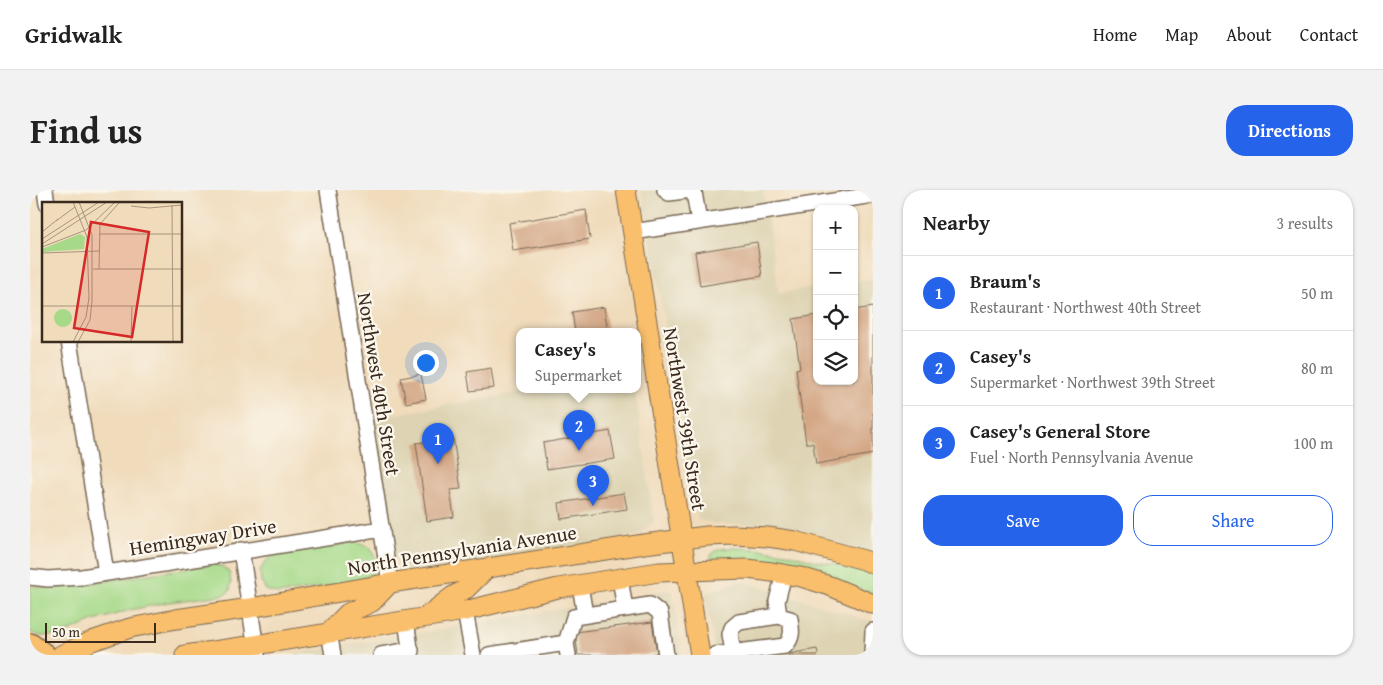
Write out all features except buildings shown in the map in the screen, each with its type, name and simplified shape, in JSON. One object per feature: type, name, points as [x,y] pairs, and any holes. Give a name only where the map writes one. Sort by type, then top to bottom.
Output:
[{"type":"highway","points":[[30,644],[45,655]]},
{"type":"main road","name":"Northwest 39th Street","points":[[626,190],[700,655]]},
{"type":"main road","name":"North Pennsylvania Avenue","points":[[61,655],[92,640],[130,628],[176,619],[390,583],[707,536],[768,537],[795,541],[873,564]]},
{"type":"main road","points":[[425,617],[466,589],[486,569]]},
{"type":"main road","points":[[185,655],[256,650],[329,632],[466,611],[558,588],[659,572],[747,569],[784,574],[830,586],[873,604]]},
{"type":"main road","points":[[329,632],[348,613],[372,602],[390,583]]},
{"type":"street","name":"Northwest 40th Street","points":[[328,190],[390,583]]},
{"type":"street","points":[[665,190],[669,193],[691,190],[694,192],[699,222]]},
{"type":"street","points":[[633,232],[873,195]]},
{"type":"street","points":[[69,342],[106,573]]},
{"type":"street","name":"Hemingway Drive","points":[[30,577],[62,578],[106,573],[382,529]]},
{"type":"street","points":[[241,550],[256,650]]},
{"type":"street","points":[[779,616],[777,601],[784,574]]},
{"type":"street","points":[[620,578],[624,609]]},
{"type":"street","points":[[580,585],[585,615]]},
{"type":"street","points":[[489,655],[567,649],[574,617],[650,605],[660,613],[666,655]]},
{"type":"street","points":[[466,611],[473,655]]},
{"type":"street","points":[[715,655],[784,646],[790,641],[792,632],[790,619],[779,616],[739,622],[732,628],[730,634],[733,652]]},
{"type":"street","points":[[381,655],[411,653],[406,620]]},
{"type":"street","points":[[872,655],[873,631]]},
{"type":"street","points":[[329,632],[333,655]]},
{"type":"shaded area","points":[[642,190],[763,190],[779,293],[813,288],[813,385],[858,385],[858,281],[873,279],[873,556],[813,533],[779,525],[717,524],[698,520]]},
{"type":"shaded area","points":[[516,393],[635,393],[654,521],[639,535],[424,573],[403,570],[394,554],[373,418]]},
{"type":"shaded area","points":[[741,581],[873,622],[873,655],[715,655],[705,593]]},
{"type":"shaded area","points":[[672,590],[682,655],[290,655]]},
{"type":"green space","points":[[355,542],[371,548],[377,564],[372,574],[365,581],[278,594],[266,590],[261,581],[260,571],[265,562],[273,555]]},
{"type":"green space","points":[[732,548],[787,553],[816,561],[864,568],[873,572],[873,595],[796,567],[746,560],[717,561],[712,560],[710,556],[718,549]]},
{"type":"green space","points":[[213,564],[223,567],[229,572],[230,591],[223,595],[169,602],[130,610],[94,621],[60,635],[41,636],[30,632],[30,586],[74,586]]},
{"type":"place","name":"Casey's","points":[[579,451]]},
{"type":"place","name":"Braum's","points":[[438,464]]},
{"type":"place","name":"Casey's General Store","points":[[593,506]]}]
